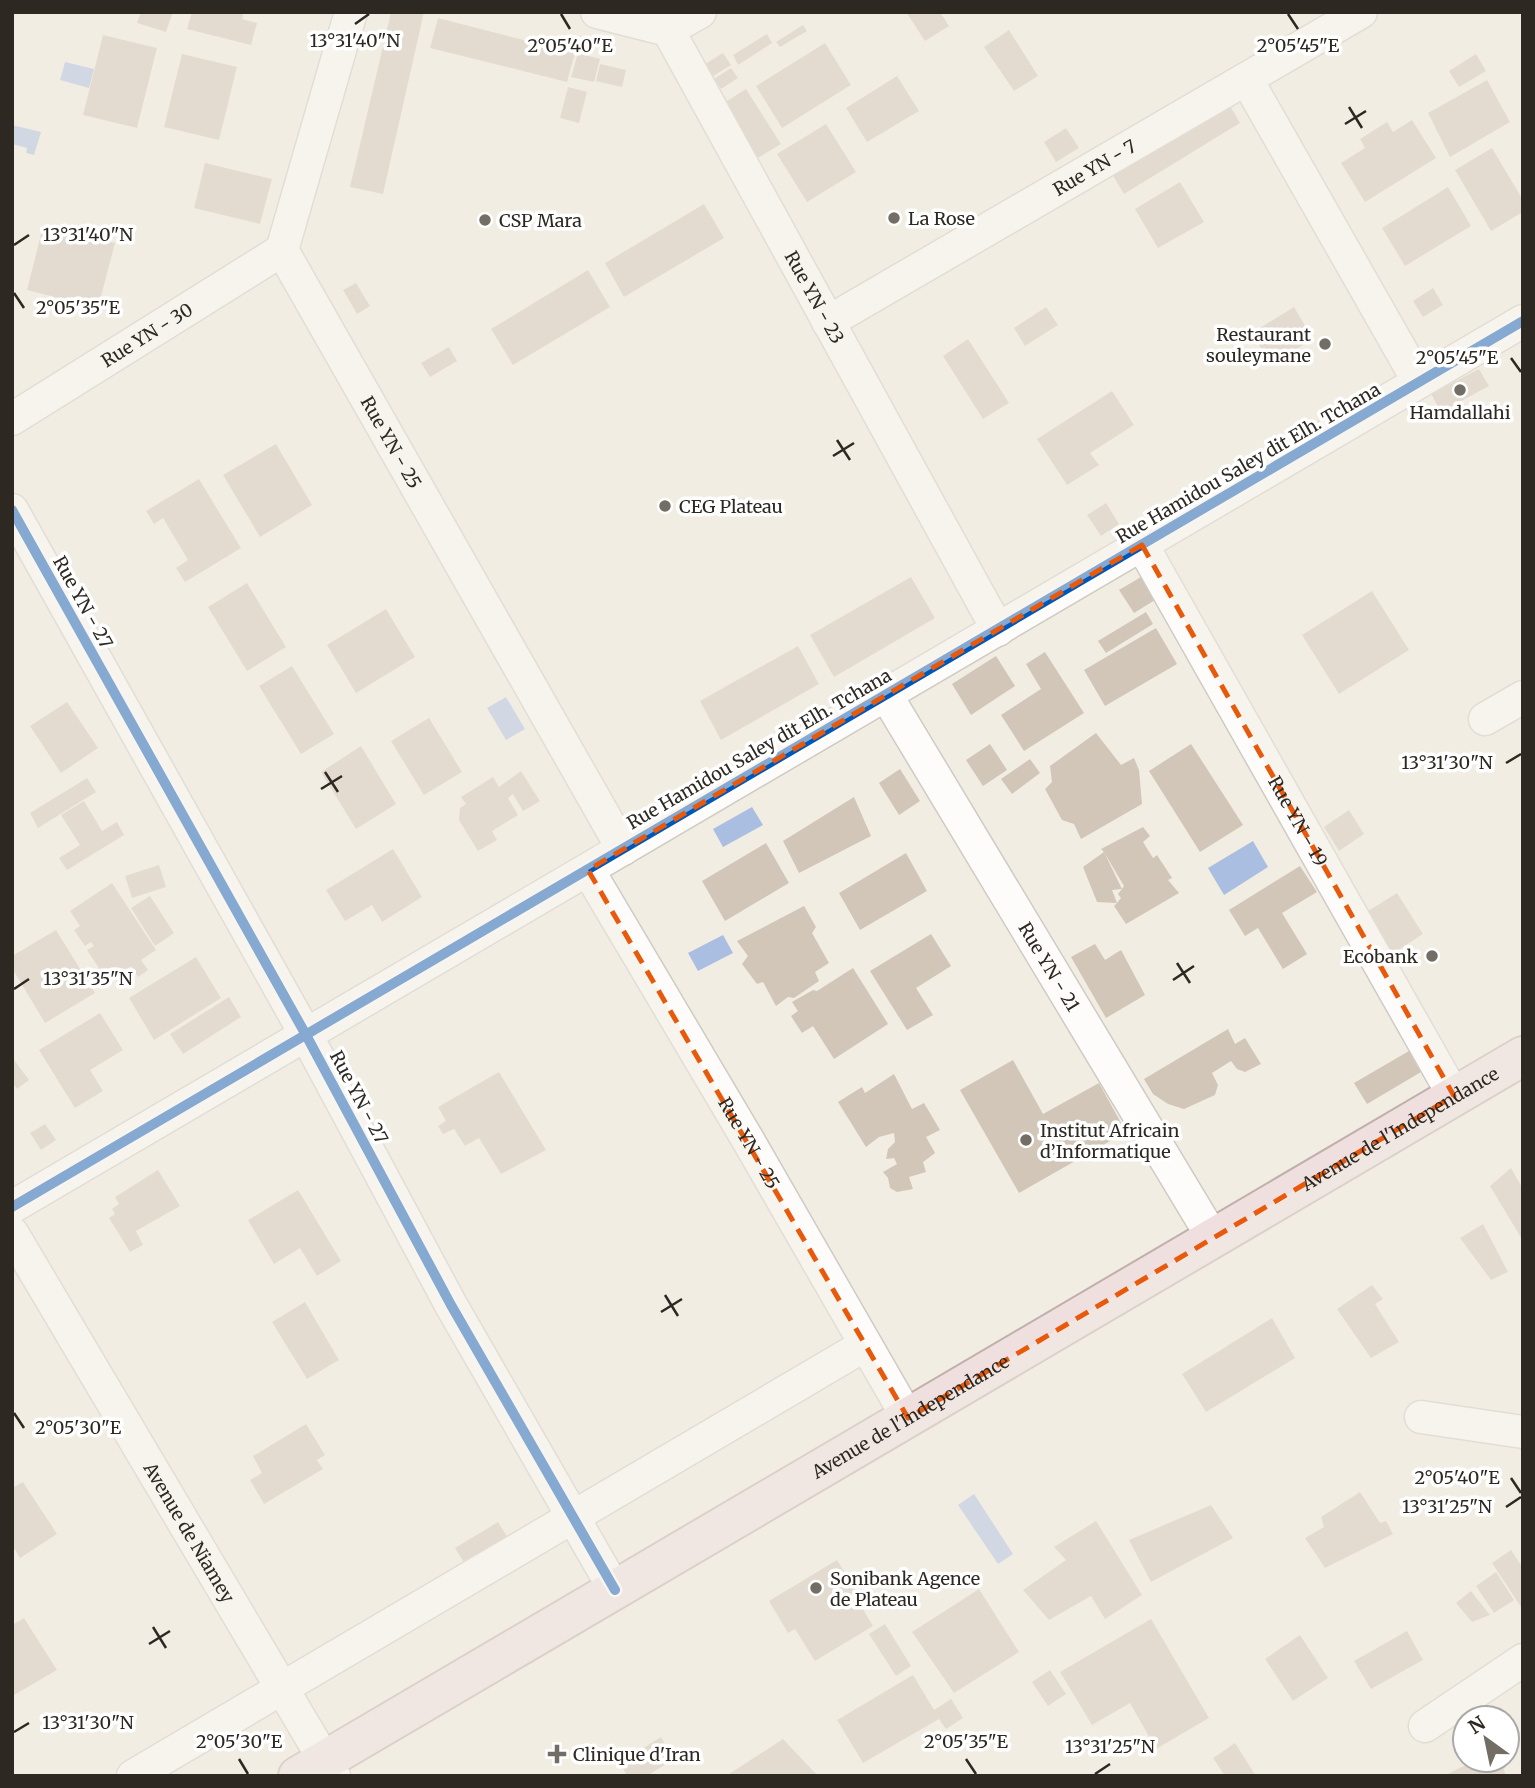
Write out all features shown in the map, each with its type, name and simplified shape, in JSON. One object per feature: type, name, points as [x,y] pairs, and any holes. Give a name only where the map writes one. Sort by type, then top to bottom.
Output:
[{"type":"highway","name":"Avenue de l'Independance","points":[[319,1771],[615,1590],[1523,1056]]},
{"type":"street","points":[[282,250],[351,12]]},
{"type":"street","points":[[597,12],[668,30],[700,12]]},
{"type":"street","name":"Rue YN - 7","points":[[828,322],[1361,12]]},
{"type":"street","name":"Rue YN - 23","points":[[668,30],[998,630]]},
{"type":"street","points":[[1247,80],[1419,382]]},
{"type":"street","name":"Rue YN - 30","points":[[12,419],[282,250]]},
{"type":"street","name":"Rue YN - 25","points":[[282,250],[623,849]]},
{"type":"street","name":"Rue Hamidou Saley dit Elh. Tchana","points":[[12,1207],[1523,321]]},
{"type":"street","name":"Rue YN - 27","points":[[12,510],[306,1035],[451,1305],[615,1590]]},
{"type":"street","name":"Rue YN - 19","points":[[1142,545],[1454,1096]]},
{"type":"street","name":"Rue YN - 21","points":[[886,695],[1213,1238]]},
{"type":"street","points":[[1485,719],[1523,697]]},
{"type":"street","name":"Rue YN - 25","points":[[588,870],[908,1418]]},
{"type":"street","name":"Avenue de Niamey","points":[[12,1233],[281,1687],[319,1771]]},
{"type":"street","points":[[133,1776],[865,1345]]},
{"type":"street","points":[[1421,1417],[1523,1433]]},
{"type":"street","points":[[1425,1726],[1523,1660]]},
{"type":"highlighted area","points":[[1142,545],[1454,1096],[908,1418],[588,870]]},
{"type":"water","points":[[65,62],[94,69],[89,88],[60,80]]},
{"type":"water","points":[[12,125],[41,132],[34,155],[26,153],[27,148],[12,144]]},
{"type":"water","points":[[506,697],[525,729],[506,740],[487,708]]},
{"type":"water","points":[[752,807],[763,825],[723,847],[713,829]]},
{"type":"water","points":[[1253,841],[1268,867],[1224,895],[1208,868]]},
{"type":"water","points":[[723,935],[733,953],[698,971],[688,953]]},
{"type":"water","points":[[974,1494],[1013,1554],[998,1564],[958,1505]]},
{"type":"building","points":[[141,12],[173,12],[166,32],[137,23]]},
{"type":"building","points":[[192,12],[244,12],[242,19],[257,23],[251,45],[187,29]]},
{"type":"building","points":[[391,12],[424,12],[383,194],[350,187]]},
{"type":"building","points":[[906,12],[940,12],[949,26],[925,41]]},
{"type":"building","points":[[438,18],[575,53],[567,82],[430,48]]},
{"type":"building","points":[[803,25],[807,31],[780,47],[776,42]]},
{"type":"building","points":[[1009,30],[1038,76],[1014,91],[984,47]]},
{"type":"building","points":[[767,34],[772,43],[738,65],[733,55]]},
{"type":"building","points":[[103,35],[157,48],[137,128],[83,115]]},
{"type":"building","points":[[825,43],[851,85],[782,128],[756,86]]},
{"type":"building","points":[[578,53],[600,59],[594,82],[571,77]]},
{"type":"building","points":[[723,53],[731,65],[710,78],[702,66]]},
{"type":"building","points":[[182,54],[237,67],[219,140],[164,127]]},
{"type":"building","points":[[1476,54],[1486,71],[1459,87],[1449,71]]},
{"type":"building","points":[[600,64],[626,70],[622,87],[596,81]]},
{"type":"building","points":[[731,68],[738,78],[721,89],[714,79]]},
{"type":"building","points":[[897,76],[919,111],[867,142],[846,108]]},
{"type":"building","points":[[1487,80],[1510,122],[1450,157],[1428,113]]},
{"type":"building","points":[[568,87],[587,92],[579,123],[560,118]]},
{"type":"building","points":[[746,89],[781,144],[753,161],[719,106]]},
{"type":"building","points":[[1229,104],[1240,123],[1124,194],[1112,174]]},
{"type":"building","points":[[1412,120],[1436,158],[1365,202],[1341,163],[1365,148],[1360,139],[1387,122],[1393,132]]},
{"type":"building","points":[[826,124],[856,172],[807,202],[777,154]]},
{"type":"building","points":[[1066,128],[1079,148],[1056,162],[1044,142]]},
{"type":"building","points":[[1492,148],[1523,200],[1523,212],[1491,231],[1455,170]]},
{"type":"building","points":[[205,163],[272,179],[260,224],[194,208]]},
{"type":"building","points":[[1180,182],[1204,222],[1158,248],[1135,209]]},
{"type":"building","points":[[1448,187],[1471,226],[1405,266],[1382,228]]},
{"type":"building","points":[[704,204],[724,238],[624,297],[605,263]]},
{"type":"building","points":[[43,226],[115,243],[98,308],[27,290]]},
{"type":"building","points":[[588,270],[610,307],[513,365],[491,329]]},
{"type":"building","points":[[356,283],[370,306],[357,314],[343,290]]},
{"type":"building","points":[[1433,288],[1443,305],[1423,317],[1413,301]]},
{"type":"building","points":[[1046,307],[1058,325],[1025,346],[1014,328]]},
{"type":"building","points":[[1294,307],[1313,339],[1271,365],[1252,333]]},
{"type":"building","points":[[968,339],[1009,403],[983,419],[943,356]]},
{"type":"building","points":[[449,347],[457,361],[430,377],[421,363]]},
{"type":"building","name":"Hamdallahi","points":[[1479,369],[1489,386],[1441,412],[1431,394]]},
{"type":"building","points":[[1112,391],[1134,425],[1090,453],[1099,465],[1067,485],[1037,439]]},
{"type":"building","points":[[276,444],[312,505],[260,537],[223,475]]},
{"type":"building","points":[[199,479],[241,548],[185,582],[176,568],[188,560],[163,518],[154,524],[146,511]]},
{"type":"building","points":[[1106,503],[1119,524],[1101,536],[1087,515]]},
{"type":"building","points":[[911,577],[935,618],[834,677],[810,635]]},
{"type":"building","points":[[1141,577],[1155,600],[1134,613],[1119,590]]},
{"type":"building","points":[[247,583],[286,647],[247,671],[208,607]]},
{"type":"building","points":[[1372,591],[1409,650],[1339,694],[1302,635]]},
{"type":"building","points":[[386,609],[415,657],[356,693],[327,645]]},
{"type":"building","points":[[1146,612],[1153,624],[1106,653],[1098,641]]},
{"type":"building","points":[[1156,628],[1177,664],[1105,706],[1084,670]]},
{"type":"building","points":[[798,646],[819,684],[721,740],[700,701]]},
{"type":"building","points":[[1045,652],[1084,713],[1024,751],[1001,715],[1041,689],[1026,664]]},
{"type":"building","points":[[996,656],[1015,686],[971,715],[952,684]]},
{"type":"building","points":[[292,666],[334,734],[301,754],[259,686]]},
{"type":"building","points":[[67,702],[98,748],[61,773],[30,726]]},
{"type":"building","points":[[429,718],[462,772],[424,795],[391,741]]},
{"type":"building","points":[[1096,733],[1121,765],[1134,758],[1139,770],[1142,804],[1081,839],[1074,824],[1062,820],[1045,789],[1052,782],[1050,766]]},
{"type":"building","points":[[990,744],[1007,770],[983,786],[966,760]]},
{"type":"building","points":[[1191,744],[1243,825],[1200,852],[1149,771]]},
{"type":"building","points":[[361,746],[396,804],[356,829],[321,772]]},
{"type":"building","points":[[1030,759],[1040,773],[1012,794],[1001,779]]},
{"type":"building","points":[[900,769],[920,801],[899,815],[879,783]]},
{"type":"building","points":[[521,771],[540,801],[523,811],[513,794],[508,798],[518,815],[492,831],[497,840],[478,851],[459,820],[460,808],[466,804],[461,797],[493,777],[499,787]]},
{"type":"building","points":[[87,778],[96,792],[38,828],[30,813]]},
{"type":"building","points":[[854,797],[871,836],[799,873],[783,841]]},
{"type":"building","points":[[84,801],[102,831],[117,822],[124,835],[67,870],[59,858],[80,845],[61,815]]},
{"type":"building","points":[[1349,810],[1364,834],[1339,851],[1324,827]]},
{"type":"building","points":[[1143,827],[1150,836],[1143,842],[1153,858],[1157,855],[1172,878],[1168,880],[1179,893],[1126,924],[1114,906],[1121,898],[1118,894],[1124,886],[1101,849]]},
{"type":"building","points":[[766,843],[789,883],[725,921],[702,881]]},
{"type":"building","points":[[393,849],[422,897],[382,922],[372,905],[345,921],[326,890]]},
{"type":"building","points":[[1104,852],[1122,889],[1112,890],[1117,903],[1097,902],[1083,867]]},
{"type":"building","points":[[906,853],[927,891],[860,930],[839,893]]},
{"type":"building","points":[[159,865],[166,887],[132,898],[125,876]]},
{"type":"building","points":[[1300,866],[1317,892],[1282,913],[1307,954],[1283,969],[1258,928],[1245,936],[1229,910]]},
{"type":"building","points":[[112,883],[156,950],[141,960],[148,970],[138,977],[131,966],[123,972],[129,982],[120,987],[114,978],[108,982],[87,950],[94,946],[91,942],[85,946],[74,930],[80,926],[70,911]]},
{"type":"building","points":[[1397,893],[1423,934],[1383,960],[1357,918]]},
{"type":"building","points":[[150,896],[174,933],[155,946],[131,908]]},
{"type":"building","points":[[804,906],[816,927],[812,933],[829,963],[815,972],[819,981],[794,998],[788,997],[776,1006],[763,982],[757,984],[742,964],[748,956],[737,941]]},
{"type":"building","points":[[56,930],[95,993],[45,1023],[12,968],[12,956]]},
{"type":"building","points":[[931,934],[951,966],[916,988],[933,1015],[907,1030],[870,971]]},
{"type":"building","points":[[1095,944],[1105,960],[1121,950],[1145,995],[1106,1018],[1071,957]]},
{"type":"building","points":[[196,957],[221,998],[154,1040],[129,998]]},
{"type":"building","points":[[853,968],[888,1024],[834,1059],[813,1026],[802,1033],[791,1016],[798,1011],[792,1002],[813,990],[817,991]]},
{"type":"building","points":[[229,997],[241,1017],[183,1054],[170,1034]]},
{"type":"building","points":[[100,1013],[123,1050],[90,1070],[103,1091],[75,1108],[39,1050]]},
{"type":"building","points":[[1228,1029],[1235,1044],[1245,1038],[1261,1064],[1245,1072],[1237,1069],[1231,1061],[1212,1073],[1218,1085],[1215,1095],[1184,1109],[1168,1104],[1153,1094],[1144,1079]]},
{"type":"building","points":[[1409,1051],[1421,1072],[1367,1104],[1354,1083]]},
{"type":"building","points":[[12,1057],[29,1080],[17,1089],[12,1082]]},
{"type":"building","points":[[1013,1060],[1043,1114],[1099,1083],[1126,1132],[1019,1193],[960,1090]]},
{"type":"building","points":[[499,1072],[546,1150],[501,1174],[479,1138],[465,1146],[454,1129],[443,1134],[438,1126],[446,1121],[438,1107]]},
{"type":"building","points":[[894,1074],[912,1109],[924,1103],[940,1130],[926,1137],[935,1153],[923,1162],[926,1172],[909,1177],[913,1189],[897,1192],[890,1188],[888,1178],[883,1172],[897,1164],[894,1158],[886,1159],[888,1149],[895,1142],[894,1133],[879,1137],[866,1147],[838,1102],[862,1087],[865,1093]]},
{"type":"building","points":[[45,1124],[56,1140],[41,1150],[30,1133]]},
{"type":"building","points":[[1511,1168],[1523,1189],[1523,1241],[1490,1186]]},
{"type":"building","points":[[158,1170],[180,1206],[136,1231],[143,1245],[130,1252],[109,1218],[115,1214],[112,1209],[119,1204],[115,1197]]},
{"type":"building","points":[[298,1190],[341,1261],[317,1276],[300,1248],[274,1264],[248,1220]]},
{"type":"building","points":[[1483,1224],[1508,1272],[1491,1280],[1460,1238]]},
{"type":"building","points":[[1372,1285],[1383,1299],[1375,1304],[1399,1342],[1371,1358],[1337,1309]]},
{"type":"building","points":[[305,1302],[339,1360],[307,1379],[272,1322]]},
{"type":"building","points":[[1272,1318],[1295,1358],[1206,1412],[1182,1374]]},
{"type":"building","points":[[306,1424],[325,1455],[317,1460],[323,1469],[264,1504],[250,1480],[262,1473],[253,1456]]},
{"type":"building","points":[[23,1482],[57,1534],[20,1558],[12,1545],[12,1488]]},
{"type":"building","points":[[1360,1492],[1380,1523],[1386,1521],[1393,1534],[1325,1568],[1305,1538],[1324,1527],[1321,1517]]},
{"type":"building","points":[[1211,1505],[1233,1538],[1151,1582],[1129,1540]]},
{"type":"building","points":[[1096,1521],[1142,1595],[1105,1619],[1091,1596],[1049,1620],[1023,1590],[1066,1560],[1054,1547]]},
{"type":"building","points":[[498,1522],[510,1541],[467,1567],[455,1548]]},
{"type":"building","points":[[1511,1550],[1523,1568],[1523,1610],[1492,1563]]},
{"type":"building","points":[[837,1560],[858,1594],[855,1596],[873,1626],[815,1661],[795,1629],[788,1633],[769,1601]]},
{"type":"building","points":[[1496,1572],[1514,1600],[1494,1613],[1476,1586]]},
{"type":"building","points":[[979,1589],[1019,1652],[954,1693],[912,1632]]},
{"type":"building","points":[[1471,1591],[1490,1615],[1472,1622],[1456,1603]]},
{"type":"building","points":[[24,1618],[57,1670],[14,1695],[12,1625]]},
{"type":"building","points":[[1151,1619],[1209,1718],[1156,1749],[1130,1703],[1092,1725],[1060,1672]]},
{"type":"building","points":[[885,1624],[911,1666],[896,1676],[869,1634]]},
{"type":"building","points":[[1407,1631],[1423,1660],[1371,1689],[1354,1661]]},
{"type":"building","points":[[1300,1635],[1328,1678],[1293,1701],[1265,1659]]},
{"type":"building","points":[[1050,1670],[1066,1694],[1048,1706],[1032,1682]]},
{"type":"building","points":[[913,1675],[934,1710],[951,1699],[963,1718],[946,1729],[939,1719],[863,1763],[837,1720]]},
{"type":"building","points":[[661,1737],[674,1759],[647,1776],[627,1776],[620,1763]]},
{"type":"building","points":[[783,1739],[818,1776],[726,1776]]},
{"type":"building","points":[[1235,1743],[1256,1776],[1225,1776],[1213,1758]]},
{"type":"building","points":[[1451,1772],[1506,1776],[1444,1776]]},
{"type":"cycle path","points":[[12,1207],[1523,321]]},
{"type":"cycle path","points":[[12,510],[306,1035],[451,1305],[615,1590]]},
{"type":"place","name":"La Rose","points":[[894,218]]},
{"type":"place","name":"CSP Mara","points":[[485,220]]},
{"type":"place","name":"Restaurant souleymane","points":[[1325,344]]},
{"type":"place","name":"Hamdallahi","points":[[1460,390]]},
{"type":"place","name":"CEG Plateau","points":[[665,506]]},
{"type":"place","name":"Ecobank","points":[[1432,956]]},
{"type":"place","name":"Institut Africain d’Informatique","points":[[1026,1140]]},
{"type":"place","name":"Sonibank Agence de Plateau","points":[[816,1588]]},
{"type":"place","name":"Clinique d'Iran","points":[[557,1754]]}]
